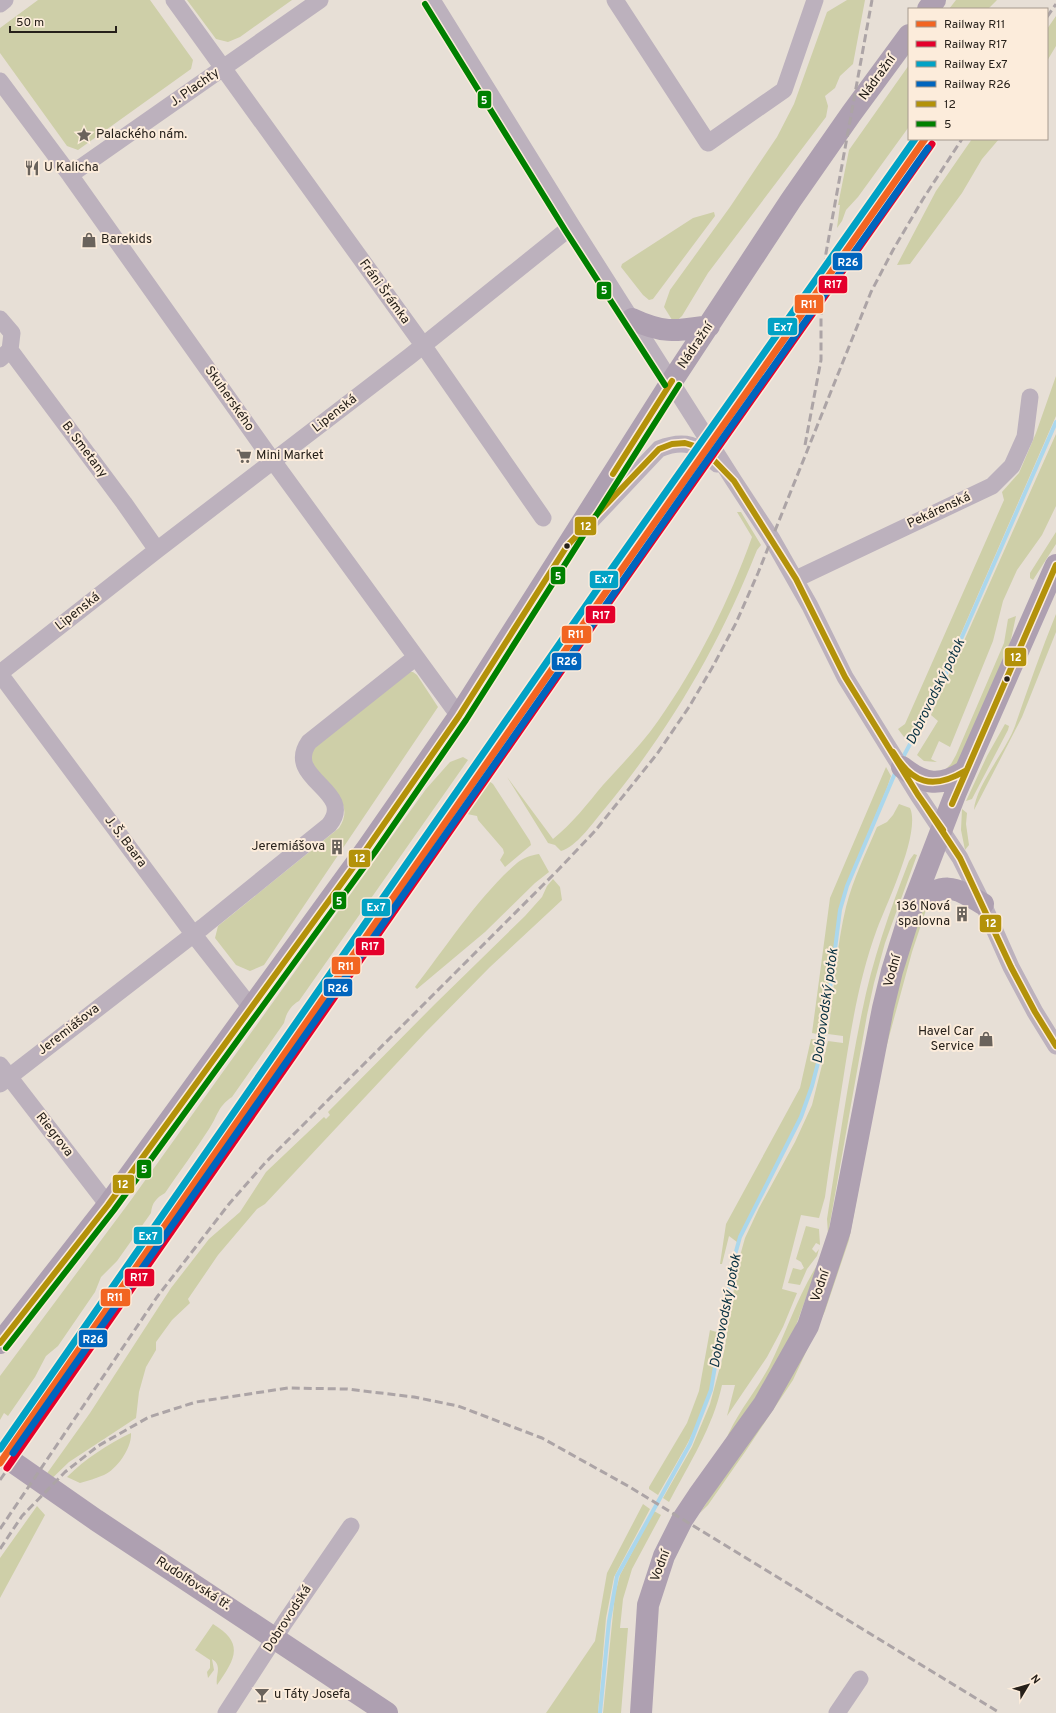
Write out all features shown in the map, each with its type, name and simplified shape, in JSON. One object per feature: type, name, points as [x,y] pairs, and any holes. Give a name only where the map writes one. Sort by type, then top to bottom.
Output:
[{"type":"main road","points":[[929,8],[935,0]]},
{"type":"main road","name":"Nádražní","points":[[0,1343],[108,1205],[252,1009],[459,716],[672,381],[800,188],[851,114],[908,36]]},
{"type":"main road","points":[[632,319],[650,327],[669,331],[709,326]]},
{"type":"main road","name":"Vodní","points":[[641,1713],[648,1605],[664,1556],[682,1520],[764,1404],[808,1326],[840,1230],[883,1008],[892,971],[913,904],[965,771],[1056,565]]},
{"type":"main road","points":[[905,770],[926,781],[945,782],[965,771]]},
{"type":"main road","points":[[913,904],[932,892],[943,888],[964,892],[984,904]]},
{"type":"main road","name":"Rudolfovská tř.","points":[[0,1453],[96,1520],[387,1713]]},
{"type":"street","points":[[0,4],[5,0]]},
{"type":"street","points":[[174,0],[224,68]]},
{"type":"street","name":"J. Plachty","points":[[70,175],[320,0]]},
{"type":"street","points":[[432,0],[572,226],[672,381],[796,579],[845,677],[960,858],[984,904],[1011,967],[1035,1012],[1056,1046]]},
{"type":"street","points":[[615,0],[708,143],[784,90],[815,0]]},
{"type":"street","name":"Fráni Šrámka","points":[[224,68],[422,345],[543,518]]},
{"type":"street","name":"Skuherského","points":[[0,81],[70,175],[273,462],[459,716]]},
{"type":"street","name":"Lipenská","points":[[0,673],[157,550],[273,462],[572,226]]},
{"type":"street","name":"B. Smetany","points":[[0,319],[12,333],[5,355],[157,550]]},
{"type":"street","name":"Pekárenská","points":[[796,579],[992,486],[1012,466],[1025,437],[1030,397]]},
{"type":"street","points":[[567,546],[659,450],[672,444],[685,444],[698,447],[709,455],[734,481]]},
{"type":"street","name":"Jeremiášova","points":[[3,1075],[194,935],[329,824],[335,817],[336,809],[334,801],[306,769],[302,759],[304,749],[309,742],[416,657]]},
{"type":"street","name":"J. Š. Baara","points":[[0,673],[194,935],[252,1009]]},
{"type":"street","name":"Riegrova","points":[[3,1075],[108,1205]]},
{"type":"street","name":"Dobrovodská","points":[[226,1713],[351,1526]]},
{"type":"street","points":[[837,1713],[860,1679]]},
{"type":"green space","points":[[38,0],[150,0],[193,60],[191,69],[78,150],[67,146],[0,53],[0,28]]},
{"type":"green space","points":[[187,0],[292,0],[240,37],[228,42],[216,39]]},
{"type":"green space","points":[[847,0],[865,0],[853,64],[840,76],[835,88],[825,96],[828,106],[826,117],[708,273],[682,316],[674,323],[664,307],[670,290],[730,207],[777,137],[794,104],[827,12]]},
{"type":"green space","points":[[956,0],[997,0],[989,8],[950,8]]},
{"type":"green space","points":[[1056,16],[1056,46],[1048,59],[1048,28]]},
{"type":"green space","points":[[908,66],[908,128],[858,197],[846,210],[842,221],[837,228],[840,205],[838,205],[849,150]]},
{"type":"green space","points":[[971,140],[998,140],[982,159],[962,193],[910,264],[897,265],[936,191]]},
{"type":"green space","points":[[714,212],[715,216],[653,299],[649,300],[643,295],[621,267],[622,264],[693,218]]},
{"type":"green space","points":[[1056,376],[1056,416],[929,707],[917,727],[904,737],[898,729],[905,724],[1004,500],[1002,492],[1019,473],[1036,433]]},
{"type":"green space","points":[[1056,434],[1056,506],[1042,535],[1017,570],[1003,601],[993,641],[950,747],[939,741],[931,759],[937,762],[924,761],[917,755],[938,721],[931,715]]},
{"type":"green space","points":[[737,512],[741,512],[761,545],[757,550],[742,586],[709,654],[670,720],[626,782],[578,840],[573,845],[561,851],[555,845],[548,843],[507,777],[553,839],[586,806],[639,746],[658,721],[686,678],[711,632],[734,584],[752,537]]},
{"type":"green space","points":[[1056,532],[1056,544],[1033,580],[1030,578],[1030,573]]},
{"type":"green space","points":[[1056,614],[1056,632],[1022,717],[974,810],[985,779],[1015,726]]},
{"type":"green space","points":[[1016,616],[1010,644],[957,765],[943,772],[951,764],[956,755],[1004,643],[1008,619]]},
{"type":"green space","points":[[408,672],[413,672],[417,675],[438,707],[264,965],[250,971],[236,965],[215,938],[218,926],[339,828],[344,818],[344,809],[341,801],[317,773],[313,765],[310,750]]},
{"type":"green space","points":[[1005,724],[1009,726],[1008,730],[972,799],[966,801],[987,756]]},
{"type":"green space","points":[[463,757],[468,760],[299,1001],[289,1010],[284,1023],[232,1097],[223,1104],[204,1137],[165,1193],[155,1201],[152,1206],[151,1213],[117,1261],[101,1277],[95,1292],[58,1346],[46,1356],[35,1377],[8,1416],[4,1413],[0,1420],[0,1376],[131,1200],[426,789],[450,762]]},
{"type":"green space","points":[[886,767],[891,776],[852,871],[839,909],[823,1035],[812,1033],[830,898]]},
{"type":"green space","points":[[485,778],[493,784],[530,841],[531,845],[505,867],[500,860],[504,853],[503,849],[478,820],[477,816],[467,814],[456,821]]},
{"type":"green space","points":[[899,804],[910,808],[912,819],[911,833],[895,886],[877,929],[860,985],[849,1042],[825,1197],[819,1218],[801,1215],[782,1289],[797,1293],[783,1327],[767,1357],[727,1416],[735,1385],[722,1385],[713,1416],[707,1430],[669,1502],[663,1498],[692,1447],[710,1404],[724,1352],[738,1263],[745,1238],[759,1208],[795,1142],[812,1105],[828,1041],[843,1043],[843,1036],[828,1034],[837,954],[846,907],[856,876],[877,827],[887,822]]},
{"type":"green space","points":[[962,809],[967,813],[966,824],[969,845],[965,850],[961,830]]},
{"type":"green space","points":[[539,854],[549,872],[535,883],[485,932],[417,989],[415,987],[463,922],[489,891],[519,861]]},
{"type":"green space","points":[[914,854],[917,855],[885,943],[874,983],[828,1234],[827,1219],[839,1141],[852,1063],[866,993],[888,917],[909,861]]},
{"type":"green space","points":[[553,879],[560,887],[562,900],[490,967],[425,1033],[265,1204],[257,1209],[218,1255],[188,1299],[190,1303],[172,1320],[156,1342],[156,1350],[146,1367],[139,1392],[136,1418],[69,1462],[41,1489],[38,1486],[90,1413],[171,1288],[209,1239],[240,1212],[266,1172],[324,1117],[326,1119],[330,1115],[328,1112],[525,916],[542,897],[547,886]]},
{"type":"green space","points":[[927,907],[912,952],[883,1059],[849,1240],[825,1311],[793,1380],[708,1505],[700,1513],[787,1380],[889,1015],[921,910]]},
{"type":"green space","points":[[811,1039],[822,1040],[811,1086],[800,1117],[737,1242],[729,1236],[722,1264],[720,1264],[726,1224],[800,1088]]},
{"type":"green space","points":[[806,1226],[819,1229],[820,1245],[816,1243],[812,1249],[816,1253],[819,1249],[817,1256],[807,1269],[800,1285],[788,1283],[793,1268],[801,1270],[804,1268],[801,1262],[796,1259]]},
{"type":"green space","points":[[819,1262],[794,1331],[756,1397],[725,1442],[740,1413],[764,1377],[798,1301]]},
{"type":"green space","points":[[710,1330],[720,1333],[707,1400],[688,1442],[658,1495],[649,1489],[649,1487],[687,1423],[699,1391]]},
{"type":"green space","points":[[131,1433],[129,1445],[123,1457],[109,1472],[80,1483],[67,1477],[97,1452]]},
{"type":"green space","points":[[643,1504],[650,1509],[614,1577],[606,1618],[598,1713],[546,1713],[595,1641],[607,1573]]},
{"type":"green space","points":[[37,1506],[45,1515],[0,1598],[0,1558]]},
{"type":"green space","points":[[654,1511],[661,1515],[632,1569],[623,1599],[620,1628],[628,1628],[621,1713],[603,1713],[615,1594],[620,1575]]},
{"type":"green space","points":[[213,1624],[230,1638],[234,1653],[228,1668],[217,1685],[217,1665],[212,1659],[214,1670],[208,1678],[207,1672],[210,1668],[210,1660],[195,1650]]},
{"type":"waterway","name":"Dobrovodský potok","points":[[902,759],[937,694],[1056,422]]},
{"type":"waterway","name":"Dobrovodský potok","points":[[600,1713],[609,1621],[617,1576],[690,1444],[711,1390],[733,1262],[740,1237],[801,1117],[812,1086],[823,1044],[840,910],[847,886],[896,771]]},
{"type":"railway","points":[[805,445],[821,360],[821,314],[826,253],[872,0]]},
{"type":"railway","points":[[1048,16],[1056,4]]},
{"type":"railway","points":[[0,1529],[157,1297],[229,1204],[265,1163],[558,870],[595,831],[657,754],[689,707],[736,623],[758,573],[871,292],[893,250],[923,199],[961,140]]},
{"type":"railway","points":[[0,1480],[52,1406],[133,1272]]},
{"type":"railway","points":[[0,1549],[22,1516],[65,1472],[98,1446],[149,1417],[196,1402],[288,1388],[347,1389],[414,1397],[458,1406],[542,1438],[628,1486],[1000,1713]]},
{"type":"rail line","name":"Ex7","points":[[0,1449],[594,594],[914,140]]},
{"type":"rail line","name":"R11","points":[[0,1463],[601,599],[924,140]]},
{"type":"rail line","name":"R17","points":[[7,1468],[608,604],[932,144]]},
{"type":"rail line","name":"R26","points":[[13,1453],[696,476],[928,148]]},
{"type":"transit line","name":"5","points":[[425,4],[565,230],[665,385]]},
{"type":"transit line","name":"12","points":[[613,474],[672,381]]},
{"type":"transit line","name":"5","points":[[6,1348],[114,1210],[375,852],[466,720],[679,385]]},
{"type":"transit line","name":"12","points":[[0,1343],[108,1205],[368,847],[459,716],[567,546],[659,449],[672,444],[685,443],[698,447],[709,455],[734,481],[796,579],[845,677],[918,795],[943,830]]},
{"type":"transit line","name":"12","points":[[952,804],[1056,565]]},
{"type":"transit line","name":"12","points":[[893,752],[900,763],[908,771],[924,781],[943,781],[965,771]]},
{"type":"transit line","name":"12","points":[[923,802],[960,858],[1011,967],[1035,1012],[1056,1046]]},
{"type":"place","name":"Palackého nám.","points":[[84,135]]},
{"type":"place","name":"U Kalicha","points":[[32,168]]},
{"type":"place","name":"Barekids","points":[[89,240]]},
{"type":"place","name":"Mini Market","points":[[244,456]]},
{"type":"place","name":"Jeremiášova","points":[[337,847]]},
{"type":"place","name":"136 Nová spalovna","points":[[962,914]]},
{"type":"place","name":"Havel Car Service","points":[[986,1039]]},
{"type":"place","name":"u Táty Josefa","points":[[262,1695]]}]
